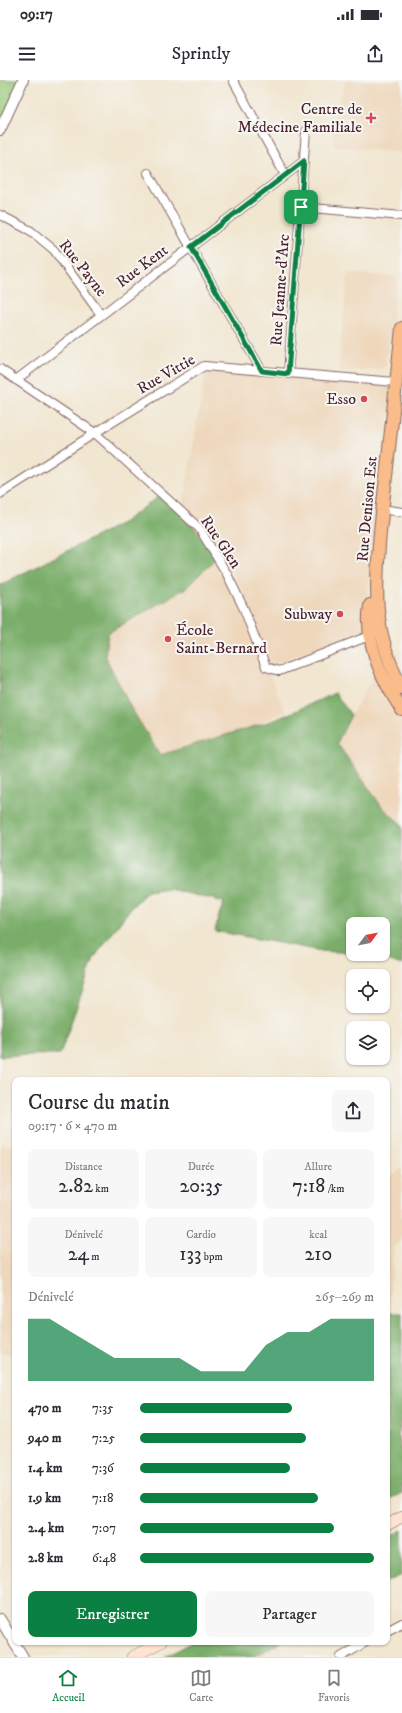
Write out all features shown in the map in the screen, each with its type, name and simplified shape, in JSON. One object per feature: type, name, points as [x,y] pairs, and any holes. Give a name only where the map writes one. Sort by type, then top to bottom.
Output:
[{"type":"main road","name":"Rue Denison Est","points":[[376,634],[369,608],[377,565],[395,382],[402,328]]},
{"type":"main road","points":[[376,634],[402,689]]},
{"type":"main road","points":[[376,634],[379,669],[402,710]]},
{"type":"main road","points":[[390,1523],[402,1517]]},
{"type":"main road","points":[[132,1657],[155,1645]]},
{"type":"street","points":[[0,130],[23,80]]},
{"type":"street","points":[[233,80],[285,175],[304,161],[306,131]]},
{"type":"street","name":"Rue Jeanne-d'Arc","points":[[288,374],[304,161]]},
{"type":"street","points":[[148,173],[262,371]]},
{"type":"street","name":"Rue Kent","points":[[16,380],[285,175]]},
{"type":"street","points":[[301,207],[402,216]]},
{"type":"street","name":"Rue Payne","points":[[0,215],[31,231],[54,250],[101,316]]},
{"type":"street","name":"Rue Vittie","points":[[0,494],[204,366],[395,382]]},
{"type":"street","name":"Rue Glen","points":[[0,369],[95,433],[199,528],[230,581],[244,609],[266,667],[279,671],[376,634]]},
{"type":"street","points":[[382,509],[402,512]]},
{"type":"street","points":[[0,1619],[12,1639]]},
{"type":"street","points":[[390,1629],[402,1623]]},
{"type":"street","points":[[16,1645],[23,1657]]},
{"type":"street","points":[[341,1657],[361,1645]]},
{"type":"shaded area","points":[[346,80],[402,80],[402,153],[334,146],[333,119]]},
{"type":"shaded area","points":[[348,273],[398,277],[385,368],[338,372]]},
{"type":"shaded area","points":[[206,369],[393,385],[364,630],[271,665],[243,592],[224,558],[183,506]]},
{"type":"shaded area","name":"École Saint-Bernard","points":[[199,528],[227,574],[285,711],[156,776],[66,610]]},
{"type":"shaded area","points":[[376,671],[402,716],[402,825],[382,807],[337,741]]},
{"type":"shaded area","points":[[0,1143],[12,1146],[12,1354],[0,1352]]},
{"type":"shaded area","points":[[402,1169],[402,1241],[394,1247],[390,1298],[390,1173],[394,1174]]},
{"type":"shaded area","points":[[280,1645],[286,1657],[253,1657]]},
{"type":"green space","points":[[0,80],[23,80],[0,128]]},
{"type":"green space","points":[[165,492],[218,556],[186,588],[108,633],[105,656],[131,708],[160,755],[275,720],[335,693],[351,715],[337,743],[382,807],[402,825],[402,965],[390,961],[390,917],[346,917],[346,953],[322,951],[215,931],[224,902],[169,889],[147,892],[130,909],[94,958],[60,1054],[0,1056],[0,585],[124,522]]},
{"type":"green space","points":[[390,1313],[402,1313],[402,1420],[398,1437],[402,1454],[402,1493],[390,1499]]},
{"type":"green space","points":[[402,1530],[402,1575],[390,1581],[390,1536]]},
{"type":"green space","points":[[187,1645],[275,1645],[253,1657],[165,1657]]},
{"type":"place","name":"Centre de Médecine Familiale","points":[[371,118]]},
{"type":"place","name":"Esso","points":[[364,399]]},
{"type":"place","name":"Subway","points":[[340,614]]},
{"type":"place","name":"École Saint-Bernard","points":[[168,639]]},
{"type":"route","points":[[304,161],[301,207],[288,374],[262,371],[191,247],[304,161]]}]
